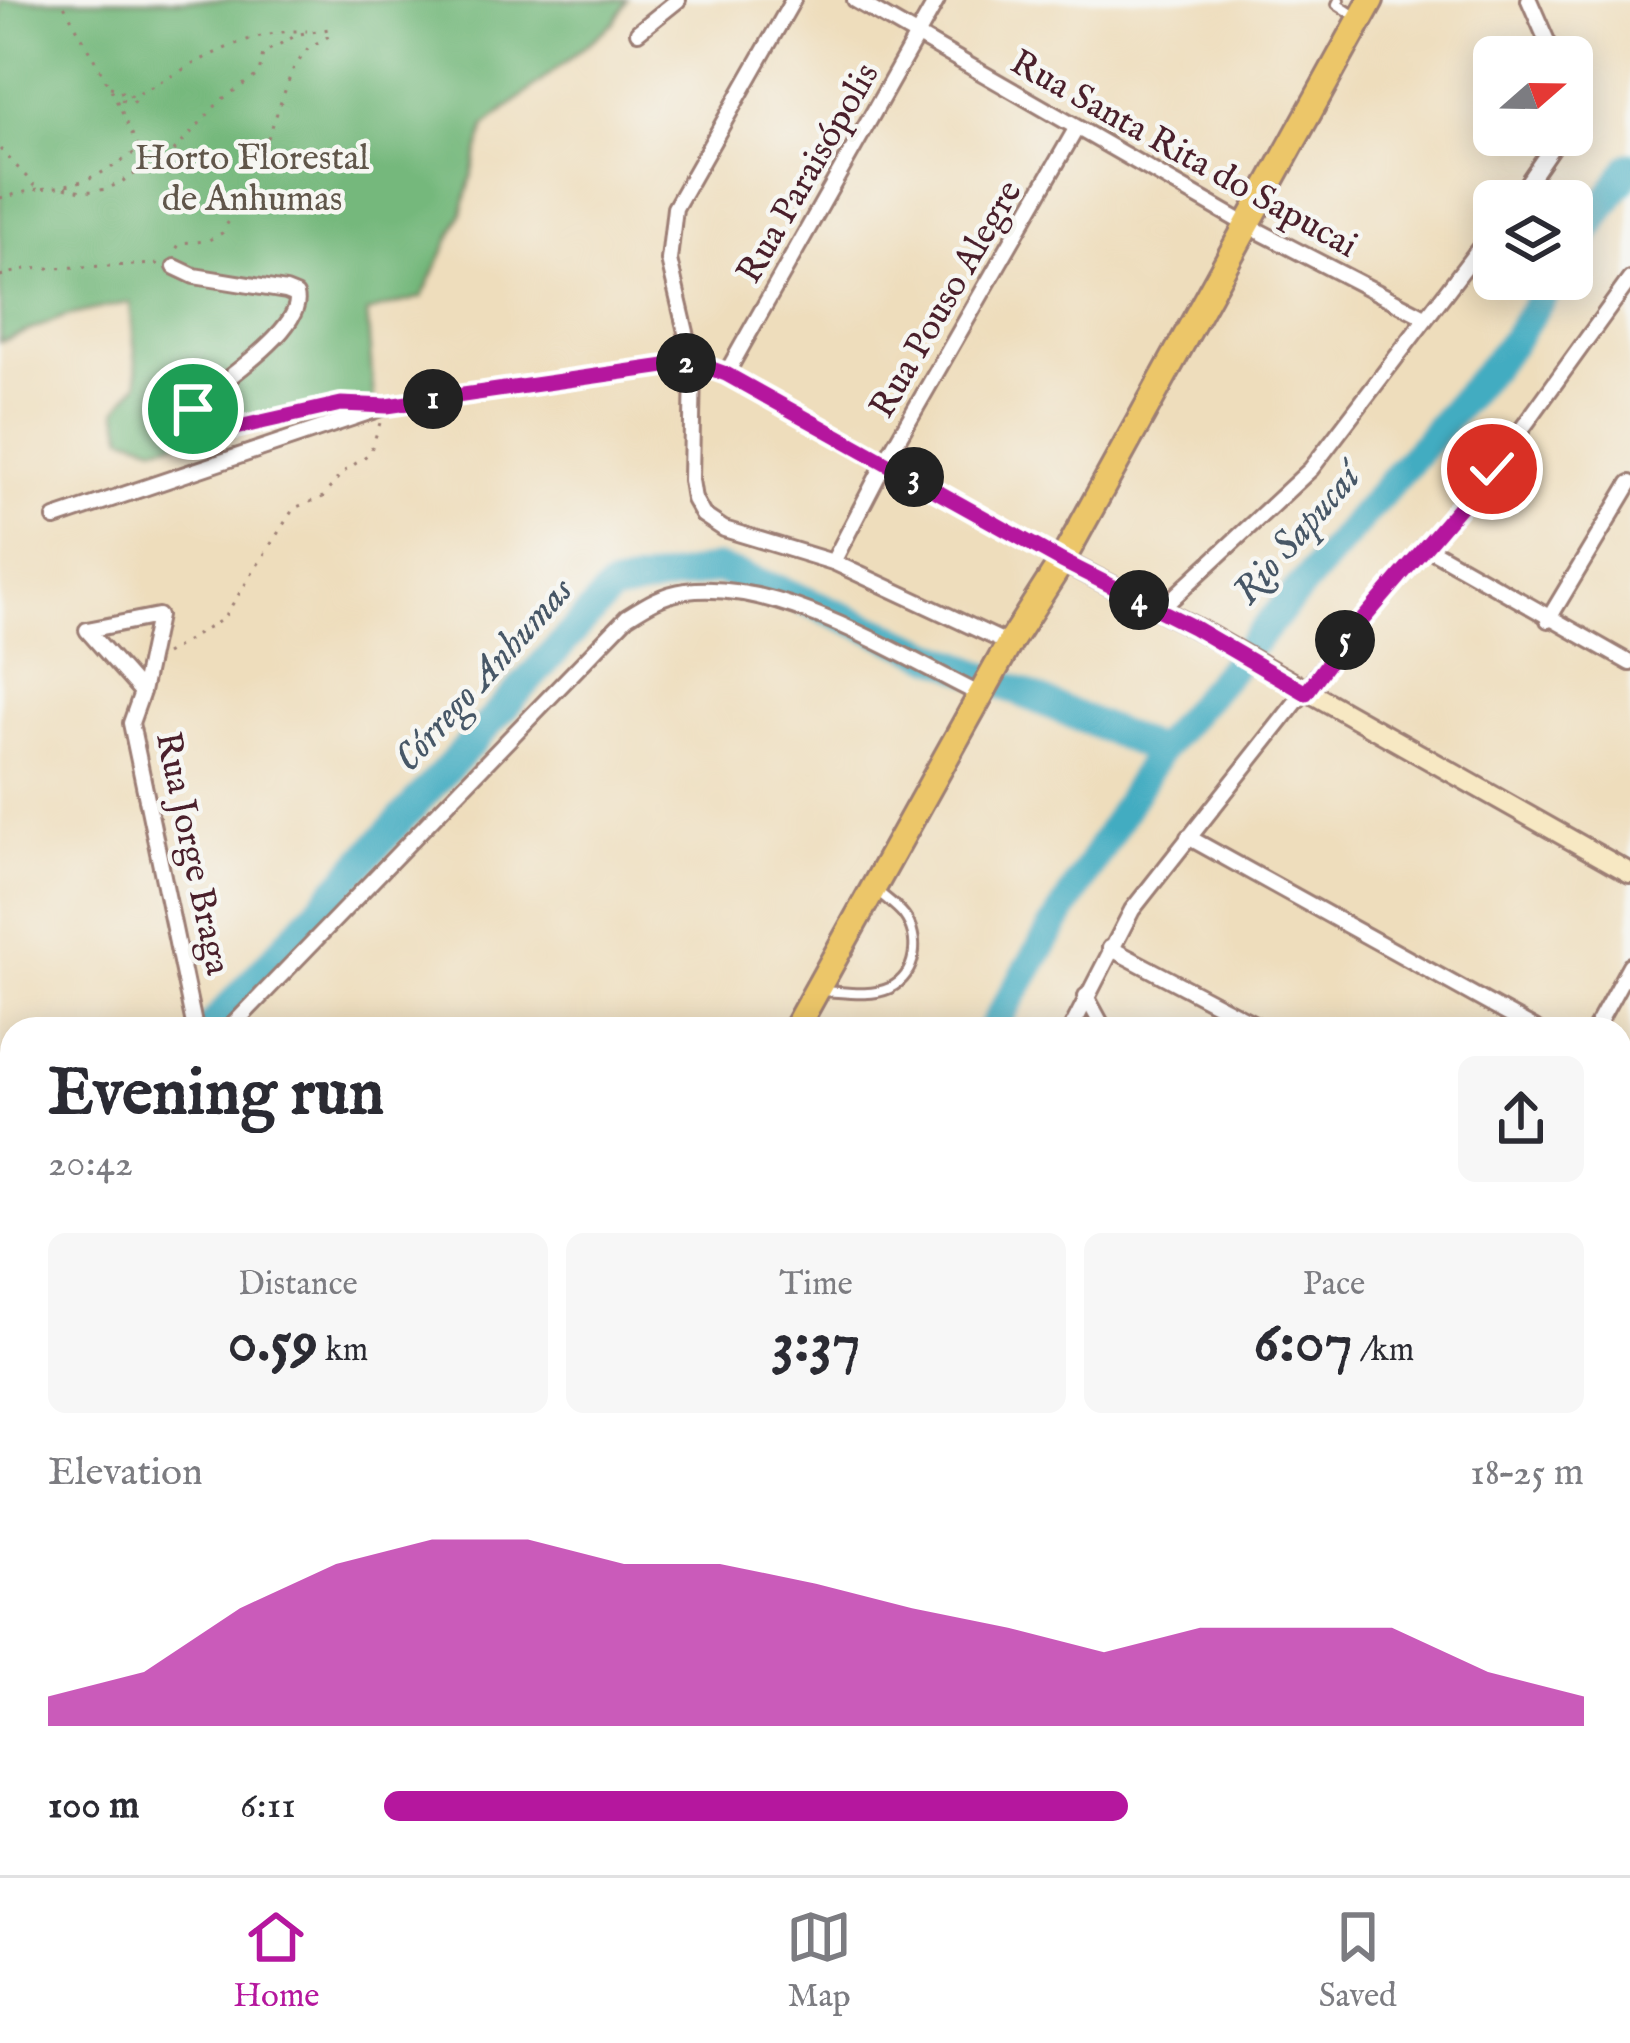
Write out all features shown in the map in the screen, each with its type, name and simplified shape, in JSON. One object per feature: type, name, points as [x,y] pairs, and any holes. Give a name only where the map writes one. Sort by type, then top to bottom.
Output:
[{"type":"highway","points":[[802,1017],[1005,650],[1062,561],[1365,9]]},
{"type":"street","points":[[638,32],[678,0]]},
{"type":"street","points":[[794,0],[675,208],[669,260],[693,362],[691,480],[703,514],[724,530],[833,562],[1005,650]]},
{"type":"street","name":"Rua Santa Rita do Sapucai","points":[[855,0],[1245,224],[1425,317]]},
{"type":"street","name":"Rua Paraisópolis","points":[[726,374],[937,0]]},
{"type":"street","points":[[1528,0],[1544,36]]},
{"type":"street","name":"Rua Pouso Alegre","points":[[833,562],[886,460],[1076,129]]},
{"type":"street","points":[[1160,610],[1311,469],[1473,256]]},
{"type":"street","points":[[175,267],[194,276],[286,292],[296,295],[299,302],[298,312],[282,330],[198,401],[193,417],[201,427],[226,430],[341,404],[387,406]]},
{"type":"street","points":[[1077,1017],[1132,910],[1424,546],[1492,469],[1630,279]]},
{"type":"street","points":[[55,518],[387,406],[693,362],[726,374],[1062,561],[1193,627],[1630,873]]},
{"type":"street","points":[[1548,620],[1630,483]]},
{"type":"street","points":[[1424,546],[1630,663]]},
{"type":"street","points":[[241,1017],[627,617],[655,599],[718,590],[759,597],[824,619],[984,690]]},
{"type":"street","name":"Rua Jorge Braga","points":[[142,692],[87,630],[158,616],[142,692],[131,723],[192,1017]]},
{"type":"street","points":[[1188,837],[1512,1017]]},
{"type":"street","points":[[1110,948],[1241,1017]]},
{"type":"street","points":[[1602,1017],[1630,965]]},
{"type":"street","points":[[1087,995],[1099,1017]]},
{"type":"street","points":[[1226,1009],[1231,1017]]},
{"type":"lane","points":[[1335,1],[1365,9]]},
{"type":"lane","points":[[817,990],[861,994],[891,988],[908,973],[916,943],[904,915],[874,888]]},
{"type":"path","points":[[61,0],[139,149],[108,172],[65,188]]},
{"type":"path","points":[[0,199],[38,189],[114,188],[165,161],[221,100],[259,74],[263,53],[314,31],[326,28],[330,33],[308,48],[292,71],[254,177],[230,220],[214,238],[175,247],[175,267],[92,264],[0,276]]},
{"type":"path","points":[[110,87],[120,89],[124,97],[137,94],[233,45],[290,30],[314,31]]},
{"type":"path","points":[[117,100],[133,103],[137,94]]},
{"type":"path","points":[[0,149],[38,189]]},
{"type":"path","points":[[148,664],[223,619],[294,508],[323,497],[341,474],[370,453],[387,406]]},
{"type":"green space","name":"Horto Florestal de Anhumas","points":[[0,0],[627,0],[614,23],[485,126],[462,213],[422,297],[367,312],[374,402],[156,446],[124,436],[117,410],[138,383],[130,302],[66,316],[0,342]]},
{"type":"waterway","name":"Rio Sapucaí","points":[[1593,222],[1630,167]]},
{"type":"waterway","name":"Rio Sapucaí","points":[[999,1017],[1159,751],[1510,345],[1540,300]]},
{"type":"waterway","name":"Córrego Anhumas","points":[[220,1017],[611,590],[717,569],[785,592],[1159,751]]},
{"type":"route","points":[[193,409],[201,427],[226,430],[341,404],[387,406],[693,362],[726,374],[886,460],[1306,693],[1341,645],[1492,469]]}]
